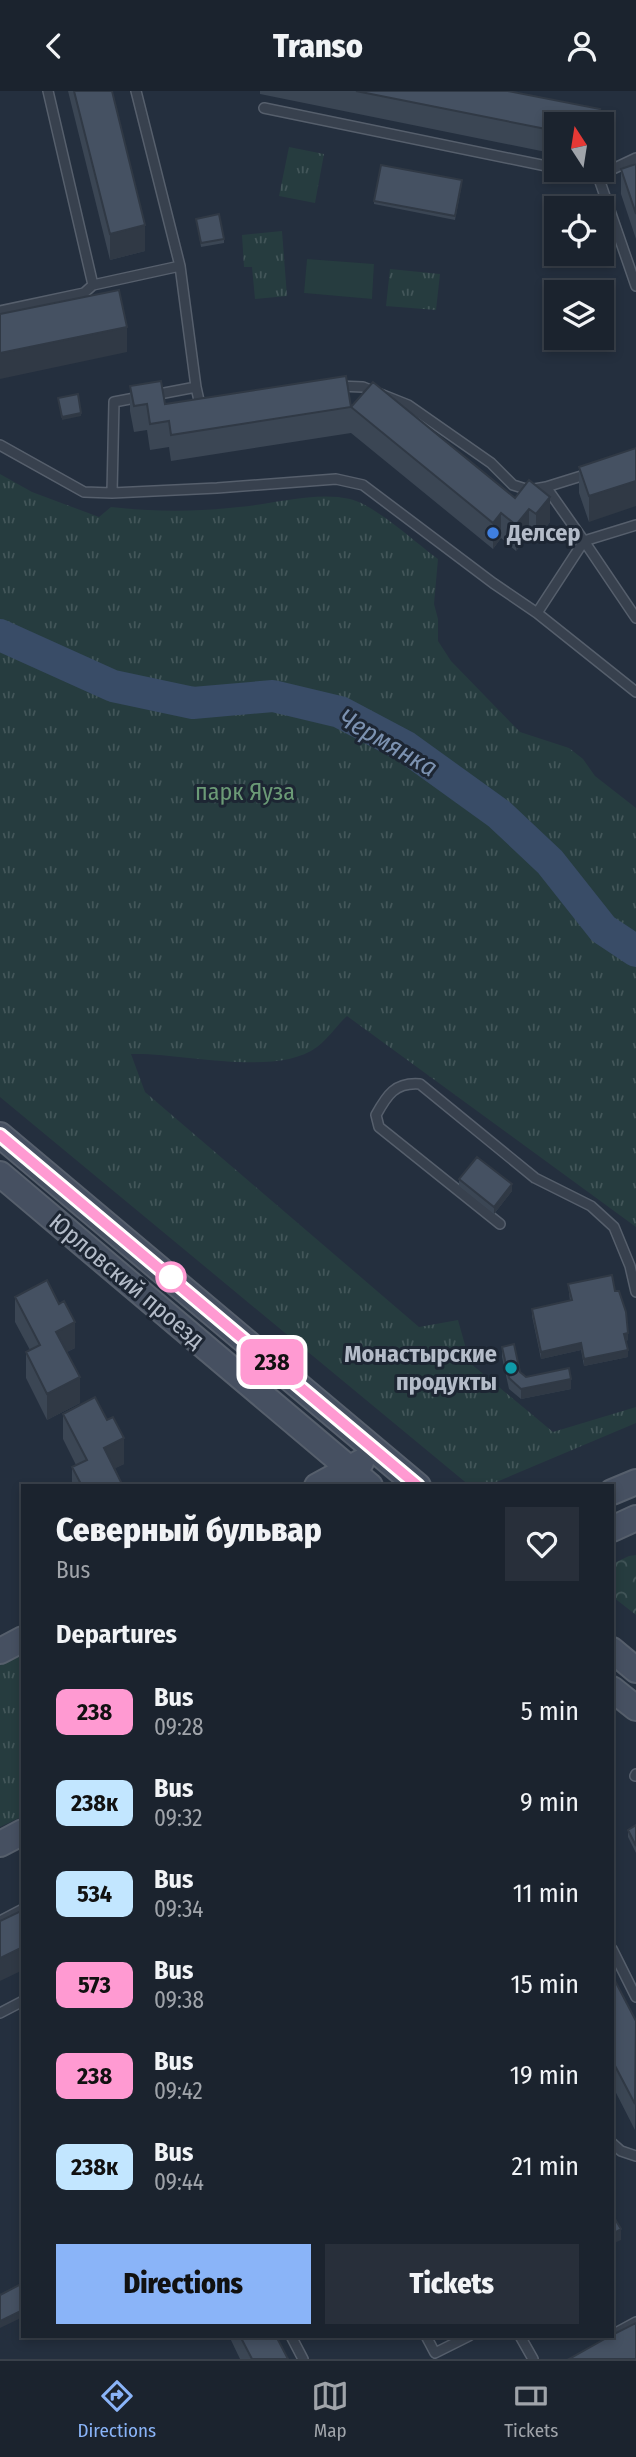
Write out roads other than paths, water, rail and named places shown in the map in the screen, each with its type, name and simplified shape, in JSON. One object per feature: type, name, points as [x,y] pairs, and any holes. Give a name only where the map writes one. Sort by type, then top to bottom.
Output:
[{"type":"main road","name":"Юрловский проезд","points":[[0,1135],[416,1484]]},
{"type":"main road","name":"Юрловский проезд","points":[[0,1174],[368,1484]]},
{"type":"main road","points":[[321,1484],[377,1453]]},
{"type":"main road","points":[[614,1491],[636,1482]]},
{"type":"main road","points":[[614,1528],[636,1518]]},
{"type":"main road","points":[[0,1651],[21,1640]]},
{"type":"main road","points":[[614,1652],[636,1670]]},
{"type":"main road","points":[[614,1691],[636,1708]]},
{"type":"main road","points":[[0,1843],[21,1833]]},
{"type":"lane","points":[[48,91],[93,285]]},
{"type":"lane","points":[[136,91],[180,265],[200,405],[218,403]]},
{"type":"lane","points":[[264,108],[544,165]]},
{"type":"lane","points":[[614,168],[636,157]]},
{"type":"lane","points":[[600,182],[636,286]]},
{"type":"lane","points":[[0,311],[84,293],[93,285],[180,265]]},
{"type":"lane","points":[[326,386],[363,387],[408,405],[491,463],[513,485],[529,490],[597,471]]},
{"type":"lane","points":[[112,493],[114,402],[196,387]]},
{"type":"lane","points":[[0,445],[84,492],[217,488],[336,479],[363,485],[537,613],[636,692]]},
{"type":"lane","points":[[546,487],[636,618]]},
{"type":"lane","points":[[537,613],[583,541],[636,525]]},
{"type":"lane","points":[[500,1224],[379,1127],[376,1115],[387,1095],[407,1083],[420,1084],[535,1178],[591,1206],[614,1227],[630,1266],[636,1291]]},
{"type":"lane","points":[[0,1920],[21,1910]]},
{"type":"lane","points":[[614,1952],[636,1997]]},
{"type":"lane","points":[[0,2013],[21,2002]]},
{"type":"lane","points":[[614,2145],[621,2151],[636,2156]]},
{"type":"lane","points":[[614,2335],[636,2322]]},
{"type":"lane","points":[[292,2338],[303,2359]]},
{"type":"lane","points":[[427,2338],[435,2353],[465,2338]]},
{"type":"lane","points":[[521,2338],[533,2359]]},
{"type":"lane","points":[[600,2342],[608,2338]]},
{"type":"waterway","name":"Чермянка","points":[[0,635],[113,686],[193,703],[273,696],[340,712],[406,747],[499,814],[550,862],[603,929],[636,951]]},
{"type":"place","name":"Делсер","points":[[493,533]]},
{"type":"place","name":"Монастырские продукты","points":[[511,1368]]},
{"type":"park label","name":"парк Яуза","points":[[245,792]]}]
